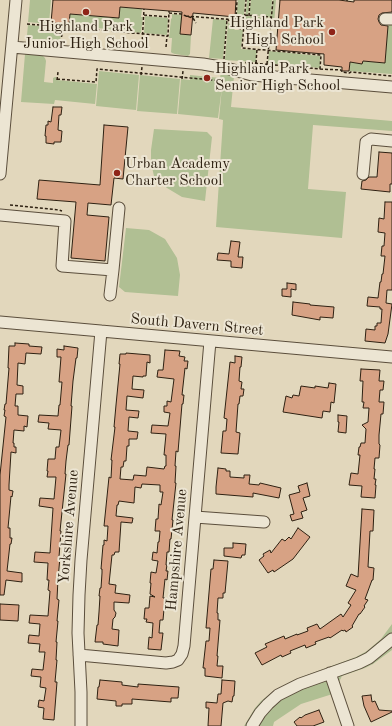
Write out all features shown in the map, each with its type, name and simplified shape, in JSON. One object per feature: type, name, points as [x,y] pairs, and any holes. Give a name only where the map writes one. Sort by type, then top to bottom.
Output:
[{"type":"street","points":[[0,174],[16,0]]},
{"type":"street","points":[[12,47],[203,64],[252,75],[392,87]]},
{"type":"street","points":[[363,174],[366,142],[371,139],[392,141]]},
{"type":"street","points":[[110,296],[119,208]]},
{"type":"street","points":[[0,216],[65,221],[62,266],[113,270]]},
{"type":"street","name":"South Davern Street","points":[[0,322],[392,357]]},
{"type":"street","name":"Yorkshire Avenue","points":[[81,726],[79,595],[101,331]]},
{"type":"street","name":"Hampshire Avenue","points":[[79,655],[173,662],[178,660],[182,654],[184,646],[210,341]]},
{"type":"street","points":[[195,517],[264,522]]},
{"type":"street","points":[[252,726],[260,713],[278,696],[300,684],[330,674],[369,658],[392,639]]},
{"type":"street","points":[[330,674],[348,726]]},
{"type":"path","points":[[186,16],[236,20],[238,0]]},
{"type":"path","points":[[246,0],[242,48],[321,55],[320,69]]},
{"type":"path","points":[[249,16],[250,0]]},
{"type":"path","points":[[267,64],[273,0]]},
{"type":"path","points":[[142,45],[144,9]]},
{"type":"path","points":[[166,47],[169,12],[193,18],[196,22]]},
{"type":"path","points":[[144,15],[169,17]]},
{"type":"path","points":[[245,15],[271,17]]},
{"type":"path","points":[[227,19],[236,28],[244,29]]},
{"type":"path","points":[[224,60],[227,19]]},
{"type":"path","points":[[244,23],[270,25]]},
{"type":"path","points":[[27,24],[167,36]]},
{"type":"path","points":[[60,52],[62,24]]},
{"type":"path","points":[[269,41],[277,42]]},
{"type":"path","points":[[256,63],[257,49]]},
{"type":"path","points":[[237,61],[392,76]]},
{"type":"path","points":[[58,72],[57,80],[96,82],[97,69],[222,81]]},
{"type":"green space","points":[[30,0],[51,0],[49,24],[28,22]]},
{"type":"green space","points":[[238,0],[245,0],[243,27],[236,27],[230,20],[236,21]]},
{"type":"green space","points":[[247,0],[250,0],[248,16],[271,18],[273,0],[276,0],[274,24],[245,22]]},
{"type":"green space","points":[[251,0],[272,0],[271,17],[249,15]]},
{"type":"green space","points":[[120,7],[142,9],[141,17],[143,17],[141,33],[69,24],[70,14],[119,18]]},
{"type":"green space","points":[[172,14],[182,15],[191,35],[190,54],[188,56],[171,52],[172,38],[169,38]]},
{"type":"green space","points":[[145,16],[168,18],[167,35],[144,33]]},
{"type":"green space","points":[[213,19],[227,20],[223,59],[209,58]]},
{"type":"green space","points":[[228,22],[235,30],[243,30],[241,49],[257,50],[256,62],[225,60]]},
{"type":"green space","points":[[388,22],[392,22],[392,74],[349,71],[350,62],[362,64],[363,61],[385,63]]},
{"type":"green space","points":[[28,25],[61,28],[60,46],[26,45]]},
{"type":"green space","points":[[269,51],[320,56],[320,68],[268,63]]},
{"type":"green space","points":[[25,54],[42,55],[45,58],[44,82],[53,83],[53,78],[56,77],[57,80],[97,84],[95,104],[55,100],[54,104],[21,102]]},
{"type":"green space","points":[[99,71],[139,75],[136,110],[96,106]]},
{"type":"green space","points":[[221,72],[234,76],[231,107],[392,121],[392,131],[313,125],[308,189],[346,192],[342,238],[216,227],[223,120],[219,119],[222,87],[218,118],[178,114],[181,79],[190,80],[190,75],[220,78]]},
{"type":"green space","points":[[140,75],[180,79],[177,114],[137,111]]},
{"type":"green space","points":[[154,129],[207,132],[212,137],[205,201],[182,197],[167,188],[154,176],[151,163],[151,150]]},
{"type":"green space","points":[[126,228],[149,230],[165,239],[177,258],[180,275],[178,296],[125,292],[119,287]]},
{"type":"green space","points":[[392,624],[392,650],[373,664],[342,676],[339,682],[342,691],[301,704],[274,722],[273,726],[244,726],[261,701],[275,690],[296,679],[356,657],[367,651],[381,639]]},
{"type":"building","name":"Highland Park Junior High School","points":[[53,0],[236,0],[235,17],[193,13],[191,35],[180,34],[182,12],[120,7],[119,18],[70,14],[69,24],[51,23]]},
{"type":"building","name":"Highland Park High School","points":[[280,0],[339,0],[354,2],[354,0],[392,0],[392,12],[382,13],[379,15],[378,19],[381,25],[388,26],[385,63],[363,61],[362,64],[350,62],[349,71],[342,71],[342,67],[324,65],[324,54],[276,50]]},
{"type":"building","points":[[53,107],[62,107],[61,115],[59,115],[58,130],[62,131],[61,142],[54,142],[54,144],[46,143],[45,136],[46,125],[48,125],[48,121],[51,122]]},
{"type":"building","points":[[104,125],[128,127],[123,179],[114,178],[111,205],[88,203],[87,215],[109,217],[105,261],[71,258],[76,202],[37,199],[39,180],[100,185]]},
{"type":"building","points":[[379,152],[392,153],[392,184],[390,184],[390,192],[361,189],[362,181],[369,177],[377,177]]},
{"type":"building","points":[[385,202],[392,202],[392,290],[387,290],[386,303],[392,304],[388,334],[385,343],[365,341],[366,329],[375,330],[377,323],[381,323],[382,309],[380,309],[380,307],[367,306],[368,297],[378,298],[380,282],[383,274],[385,256],[381,256],[382,246],[384,246],[385,233],[378,232],[379,218],[384,219]]},
{"type":"building","points":[[231,241],[240,242],[238,257],[243,257],[242,268],[231,267],[231,261],[217,260],[218,253],[229,254]]},
{"type":"building","points":[[287,283],[296,284],[296,290],[291,289],[291,297],[282,296],[282,289],[287,289]]},
{"type":"building","points":[[293,302],[334,307],[333,318],[320,317],[320,320],[292,315]]},
{"type":"building","points":[[15,343],[42,347],[41,354],[26,353],[25,364],[18,363],[17,385],[23,386],[23,394],[16,394],[15,406],[18,406],[18,415],[28,416],[27,427],[24,426],[24,431],[14,430],[13,443],[14,447],[16,447],[16,453],[11,452],[9,490],[13,491],[12,497],[11,496],[8,528],[10,528],[10,538],[12,538],[7,571],[22,573],[22,582],[6,580],[4,595],[0,595],[0,475],[6,417],[4,416],[4,410],[6,404],[9,368],[9,346],[15,346]]},
{"type":"building","points":[[64,346],[78,348],[73,381],[69,445],[66,461],[60,531],[57,599],[59,600],[55,682],[57,682],[54,720],[43,719],[44,708],[38,707],[39,700],[44,701],[46,688],[40,687],[41,677],[31,676],[32,669],[43,670],[45,652],[39,652],[40,644],[28,643],[29,635],[39,636],[40,624],[29,623],[30,615],[48,616],[50,591],[48,590],[49,580],[47,580],[48,563],[34,562],[35,552],[50,553],[53,508],[39,506],[40,498],[54,499],[56,477],[47,477],[48,459],[55,459],[56,447],[59,447],[61,430],[48,429],[49,423],[38,422],[39,415],[58,416],[62,382],[59,382],[61,357],[57,357],[57,349],[64,350]]},
{"type":"building","points":[[165,350],[180,351],[179,356],[185,357],[184,361],[188,361],[187,369],[185,368],[182,395],[184,395],[178,452],[176,451],[176,483],[171,539],[169,552],[167,552],[166,571],[168,571],[167,580],[165,579],[163,598],[165,598],[163,620],[160,620],[159,633],[163,633],[161,650],[148,649],[149,637],[152,638],[153,623],[146,622],[147,619],[144,619],[145,608],[149,608],[150,596],[155,597],[150,594],[150,583],[151,572],[156,573],[158,561],[152,560],[153,552],[157,553],[159,542],[160,531],[155,531],[156,519],[158,519],[159,504],[161,505],[163,492],[160,492],[160,485],[142,484],[141,488],[135,487],[134,503],[119,501],[117,505],[116,516],[133,518],[132,523],[121,522],[119,552],[115,552],[114,555],[112,555],[109,584],[116,585],[115,593],[130,595],[129,603],[114,602],[114,610],[116,613],[113,619],[112,629],[119,630],[118,646],[103,644],[103,642],[95,642],[98,625],[103,545],[104,540],[107,541],[108,526],[104,526],[109,477],[111,478],[111,460],[120,354],[150,355],[150,363],[147,362],[146,376],[133,376],[132,389],[144,390],[143,398],[127,396],[126,410],[139,411],[138,418],[129,417],[128,431],[138,432],[137,439],[129,439],[126,461],[124,461],[123,467],[121,467],[120,479],[133,480],[134,475],[146,476],[147,467],[164,469],[166,466],[166,455],[164,455],[166,434],[151,433],[152,425],[168,426],[170,413],[164,412],[164,406],[167,406],[167,401],[171,402],[174,379],[157,377],[158,370],[163,370]]},
{"type":"building","points":[[235,356],[242,357],[239,381],[242,382],[241,389],[244,389],[243,396],[240,396],[238,404],[236,432],[240,433],[238,454],[221,453],[223,431],[226,431],[227,419],[224,418],[230,362],[235,363]]},
{"type":"building","points":[[361,369],[380,370],[379,381],[384,381],[383,390],[380,390],[379,402],[384,402],[379,435],[379,458],[375,458],[375,498],[361,497],[362,486],[349,485],[351,473],[358,474],[360,455],[358,455],[359,447],[361,443],[365,443],[366,429],[362,425],[368,422],[369,408],[363,408],[364,402],[362,402],[363,381],[360,381]]},
{"type":"building","points":[[329,383],[336,384],[334,403],[331,402],[330,412],[323,411],[322,418],[283,412],[286,396],[292,398],[293,395],[299,396],[301,386],[328,388]]},
{"type":"building","points":[[338,415],[347,416],[346,433],[338,432]]},
{"type":"building","points":[[218,468],[230,471],[230,477],[244,478],[244,475],[250,475],[249,484],[259,485],[260,483],[281,488],[279,498],[253,493],[253,497],[216,494]]},
{"type":"building","points":[[307,483],[310,496],[303,498],[307,510],[301,512],[303,518],[292,521],[290,515],[294,514],[289,495],[300,492],[298,486]]},
{"type":"building","points":[[362,509],[374,510],[373,531],[370,531],[368,567],[374,568],[373,580],[365,599],[368,600],[352,626],[353,627],[346,632],[345,630],[342,630],[330,638],[329,637],[315,642],[316,644],[306,648],[305,645],[290,651],[291,653],[282,657],[281,655],[262,665],[255,653],[267,647],[265,644],[284,636],[285,639],[308,631],[307,628],[317,624],[320,629],[341,614],[343,617],[351,605],[348,603],[356,590],[346,586],[351,574],[358,577]]},
{"type":"building","points":[[298,528],[310,537],[293,559],[274,572],[273,570],[268,573],[259,560],[264,556],[263,554],[270,550],[271,553],[282,539],[285,541],[289,537],[291,539]]},
{"type":"building","points":[[233,543],[246,544],[245,555],[242,555],[241,558],[224,556],[224,548],[233,548]]},
{"type":"building","points":[[214,560],[228,561],[225,593],[223,593],[223,598],[218,598],[217,613],[218,620],[220,620],[217,666],[223,666],[222,678],[205,676],[205,668],[203,668],[206,641],[209,641],[210,628],[206,628],[211,569],[213,569]]},
{"type":"building","points":[[0,604],[19,605],[18,621],[0,620]]},
{"type":"building","points":[[100,680],[122,682],[122,685],[138,687],[138,684],[179,687],[178,698],[171,698],[171,702],[132,699],[132,704],[122,704],[122,706],[116,706],[116,701],[97,699]]},
{"type":"building","points":[[222,680],[235,681],[234,696],[232,702],[228,701],[223,703],[221,726],[208,726],[209,708],[206,708],[206,702],[217,703],[218,694],[221,694]]},
{"type":"building","points":[[371,695],[372,702],[375,701],[379,710],[392,712],[371,722],[364,706],[362,696]]},
{"type":"building","points":[[319,710],[324,722],[313,726],[297,726],[294,722],[300,717],[301,718]]},
{"type":"place","name":"Highland Park Junior High School","points":[[86,12]]},
{"type":"place","name":"Highland Park High School","points":[[332,32]]},
{"type":"place","name":"Highland Park Senior High School","points":[[207,78]]},
{"type":"place","name":"Urban Academy Charter School","points":[[117,173]]}]
